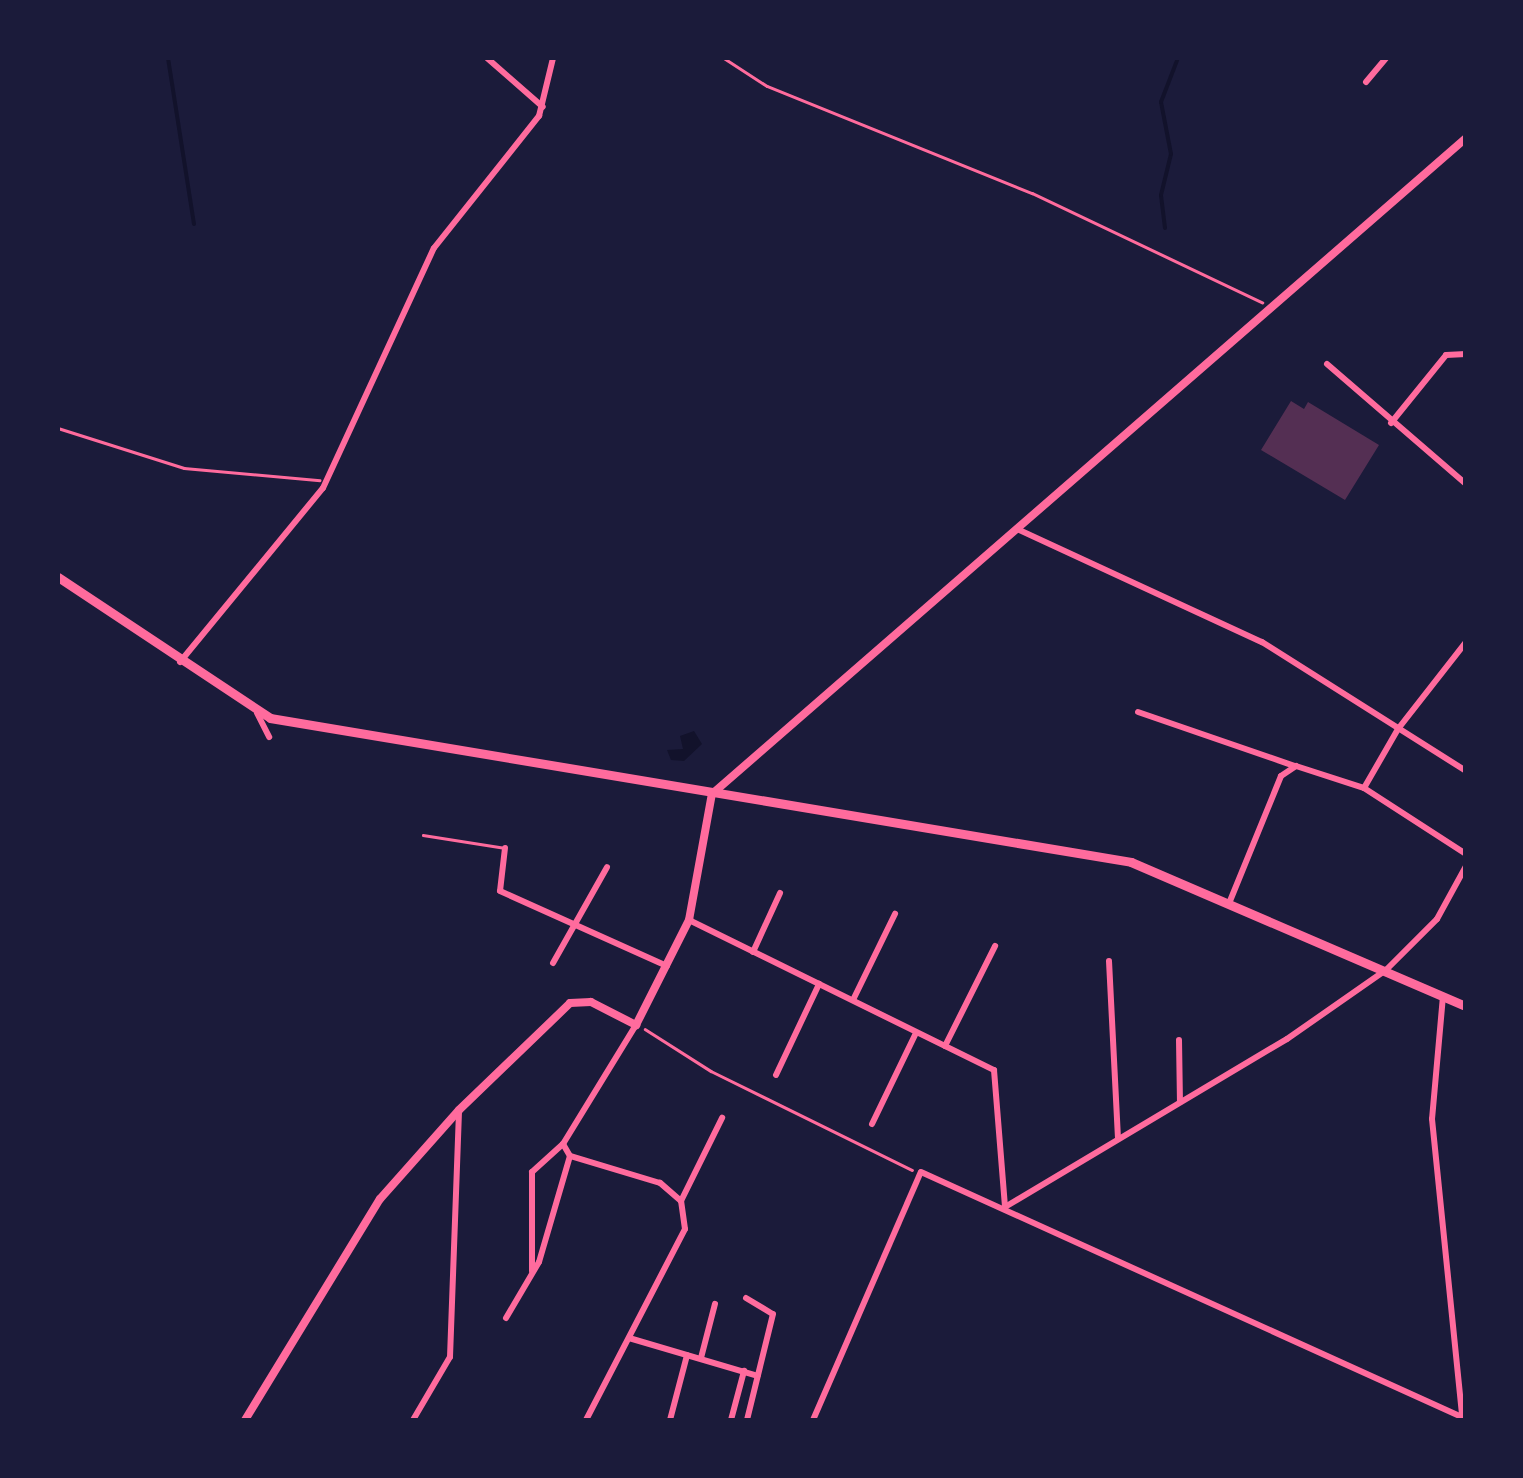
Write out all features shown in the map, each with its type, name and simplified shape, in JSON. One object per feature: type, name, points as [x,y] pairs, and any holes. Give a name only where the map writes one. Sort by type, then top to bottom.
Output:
[{"type":"main road","points":[[58,577],[257,713],[712,794],[1131,862],[1230,901],[1466,1006]]},
{"type":"street","points":[[487,58],[543,107]]},
{"type":"street","points":[[180,662],[327,481],[434,248],[543,107],[553,58]]},
{"type":"street","points":[[1366,82],[1386,58]]},
{"type":"street","points":[[532,1272],[532,1172],[563,1144],[636,1025],[689,920],[712,794],[1466,138]]},
{"type":"street","points":[[1390,424],[1446,355],[1466,354]]},
{"type":"street","points":[[1328,364],[1390,424],[1466,484]]},
{"type":"street","points":[[1017,528],[1262,642],[1466,771]]},
{"type":"street","points":[[1364,788],[1398,729],[1466,642]]},
{"type":"street","points":[[1138,712],[1364,788],[1466,854]]},
{"type":"street","points":[[257,713],[269,736]]},
{"type":"street","points":[[1230,901],[1282,776],[1296,766]]},
{"type":"street","points":[[505,848],[500,891],[667,966]]},
{"type":"street","points":[[1005,1207],[1180,1102],[1386,970],[1436,919],[1466,866]]},
{"type":"street","points":[[553,963],[607,867]]},
{"type":"street","points":[[753,952],[780,894]]},
{"type":"street","points":[[852,1000],[896,914]]},
{"type":"street","points":[[689,920],[994,1070],[1005,1207]]},
{"type":"street","points":[[945,1046],[995,946]]},
{"type":"street","points":[[1109,962],[1118,1137]]},
{"type":"street","points":[[776,1075],[819,984]]},
{"type":"street","points":[[1443,996],[1432,1119],[1464,1418]]},
{"type":"street","points":[[245,1420],[380,1199],[459,1110],[570,1003],[591,1002],[636,1025]]},
{"type":"street","points":[[872,1124],[916,1033]]},
{"type":"street","points":[[1179,1040],[1180,1102]]},
{"type":"street","points":[[412,1420],[450,1357],[459,1110]]},
{"type":"street","points":[[681,1200],[722,1118]]},
{"type":"street","points":[[563,1144],[570,1156],[660,1183],[681,1200],[686,1220],[680,1244],[586,1420]]},
{"type":"street","points":[[506,1318],[532,1272],[570,1156]]},
{"type":"street","points":[[812,1420],[918,1173],[1005,1207],[1028,1224],[1464,1418]]},
{"type":"street","points":[[746,1298],[773,1314],[747,1420]]},
{"type":"street","points":[[701,1358],[716,1304]]},
{"type":"street","points":[[630,1338],[758,1376]]},
{"type":"street","points":[[670,1420],[687,1355]]},
{"type":"street","points":[[730,1420],[744,1371]]},
{"type":"lane","points":[[423,835],[505,848]]},
{"type":"path","points":[[724,58],[768,86],[1032,193],[1255,293],[1268,310]]},
{"type":"path","points":[[58,428],[75,430],[184,468],[327,481]]},
{"type":"path","points":[[636,1025],[711,1071],[918,1173]]},
{"type":"shaded area","points":[[694,731],[702,744],[684,761],[671,760],[667,750],[683,749],[680,736]]},
{"type":"building","points":[[1291,401],[1304,409],[1308,402],[1379,445],[1345,500],[1261,450]]},
{"type":"waterway","points":[[168,58],[194,224]]},
{"type":"waterway","points":[[1165,228],[1161,195],[1171,154],[1161,102],[1178,58]]}]
